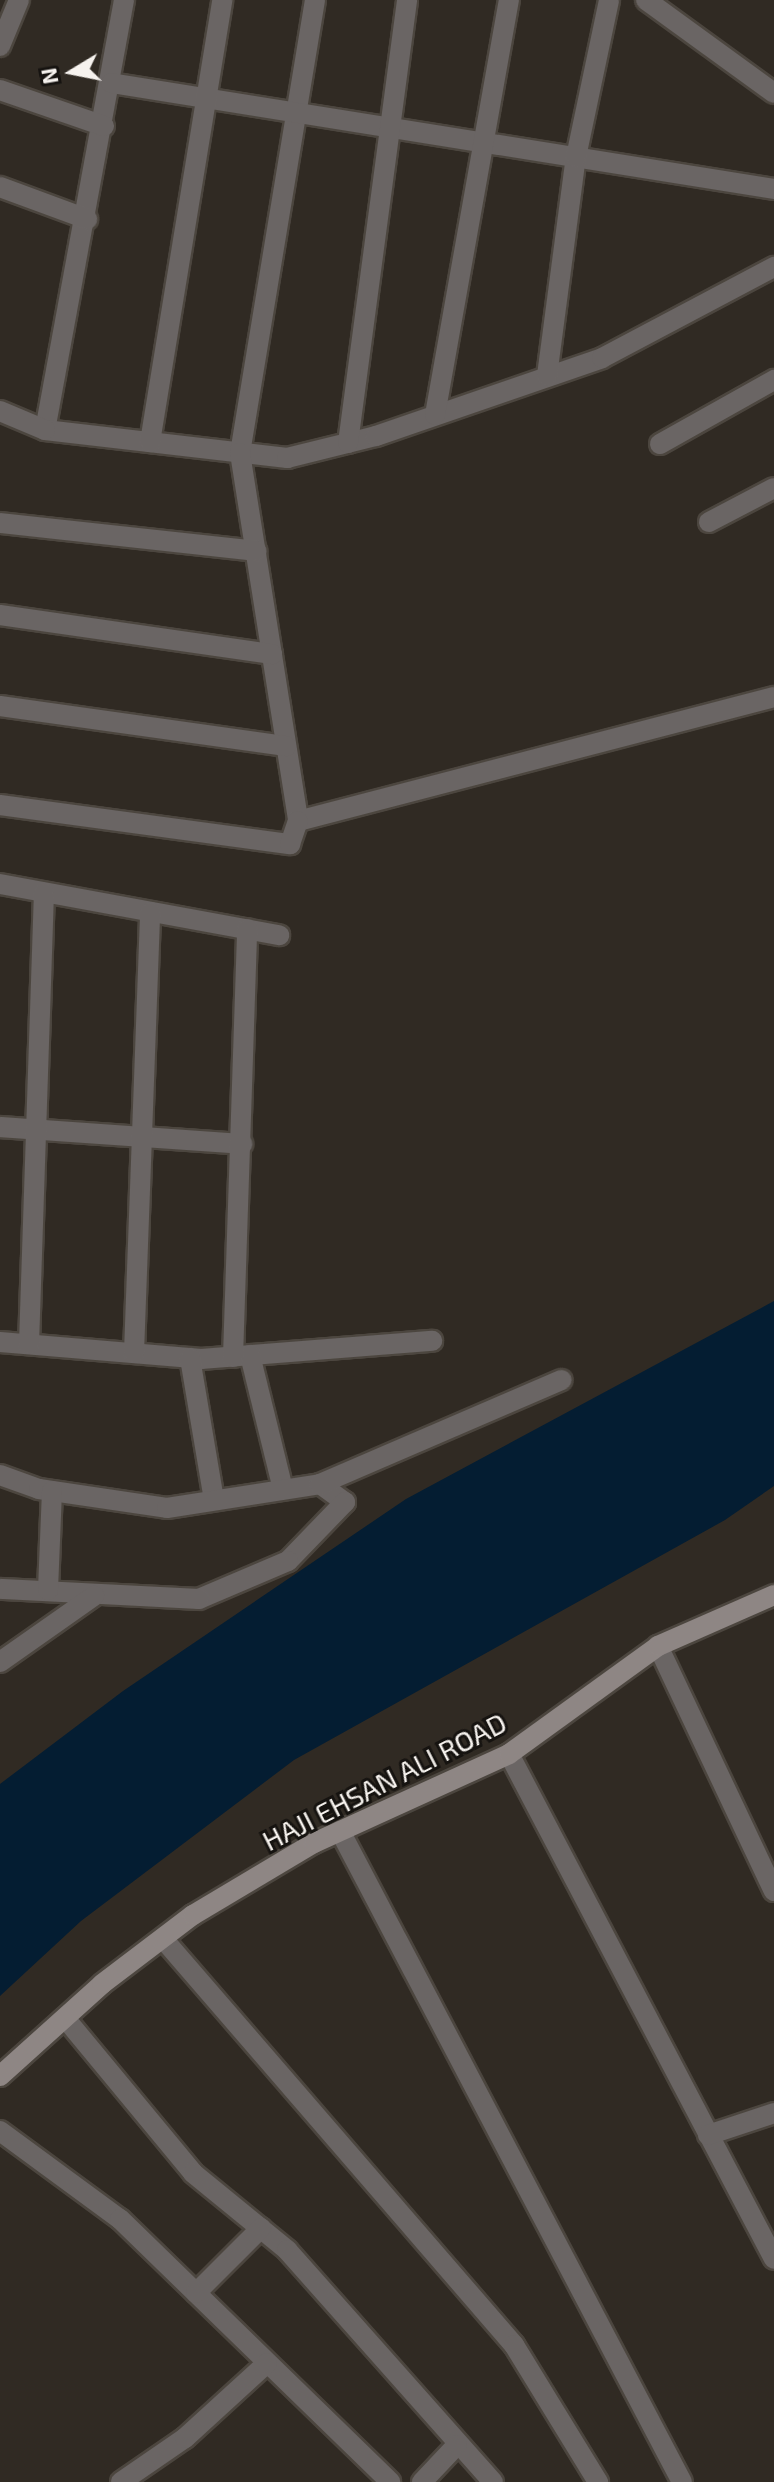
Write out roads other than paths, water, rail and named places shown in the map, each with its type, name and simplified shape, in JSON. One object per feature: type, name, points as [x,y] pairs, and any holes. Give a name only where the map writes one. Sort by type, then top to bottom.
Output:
[{"type":"street","points":[[0,46],[19,0]]},
{"type":"street","points":[[45,430],[87,219],[124,0]]},
{"type":"street","points":[[150,442],[222,0]]},
{"type":"street","points":[[0,805],[290,844],[298,821],[240,453],[315,0]]},
{"type":"street","points":[[348,443],[407,0]]},
{"type":"street","points":[[435,415],[480,142],[509,0]]},
{"type":"street","points":[[547,376],[576,157],[609,0]]},
{"type":"street","points":[[646,0],[774,93]]},
{"type":"street","points":[[111,83],[774,189]]},
{"type":"street","points":[[0,90],[104,126]]},
{"type":"street","points":[[0,187],[87,219]]},
{"type":"street","points":[[0,427],[287,458],[348,443],[602,358],[774,267]]},
{"type":"street","points":[[660,444],[774,380]]},
{"type":"street","points":[[0,411],[45,430]]},
{"type":"street","points":[[709,522],[774,488]]},
{"type":"street","points":[[0,523],[256,551]]},
{"type":"street","points":[[0,615],[272,654]]},
{"type":"street","points":[[298,821],[774,697]]},
{"type":"street","points":[[0,706],[286,746]]},
{"type":"street","points":[[0,884],[279,935]]},
{"type":"street","points":[[29,1344],[44,893]]},
{"type":"street","points":[[134,1353],[150,912]]},
{"type":"street","points":[[247,929],[242,1144],[242,1356],[283,1489]]},
{"type":"street","points":[[0,1127],[242,1144]]},
{"type":"street","points":[[0,1342],[190,1358],[432,1341]]},
{"type":"street","points":[[190,1358],[214,1500]]},
{"type":"street","points":[[0,1475],[52,1491],[167,1508],[320,1484],[562,1380]]},
{"type":"street","points":[[0,1589],[199,1599],[288,1561],[345,1502],[320,1484]]},
{"type":"street","points":[[48,1590],[52,1491]]},
{"type":"street","name":"HAJI EHSAN ALI ROAD","points":[[0,2076],[65,2018],[165,1941],[193,1915],[340,1831],[509,1754],[658,1646],[774,1595]]},
{"type":"street","points":[[0,1662],[94,1596]]},
{"type":"street","points":[[658,1646],[774,1891]]},
{"type":"street","points":[[509,1754],[774,2259]]},
{"type":"street","points":[[340,1831],[682,2482]]},
{"type":"street","points":[[165,1941],[514,2345],[598,2482]]},
{"type":"street","points":[[65,2018],[193,2173],[261,2228],[493,2482]]},
{"type":"street","points":[[708,2135],[774,2113]]},
{"type":"street","points":[[0,2131],[120,2219],[390,2482]]},
{"type":"street","points":[[196,2293],[261,2228]]},
{"type":"street","points":[[121,2482],[185,2438],[267,2363]]},
{"type":"street","points":[[422,2482],[457,2445]]},
{"type":"water","points":[[774,1301],[774,1486],[725,1520],[294,1760],[81,1921],[0,1996],[0,1784],[123,1691],[406,1499]]}]
